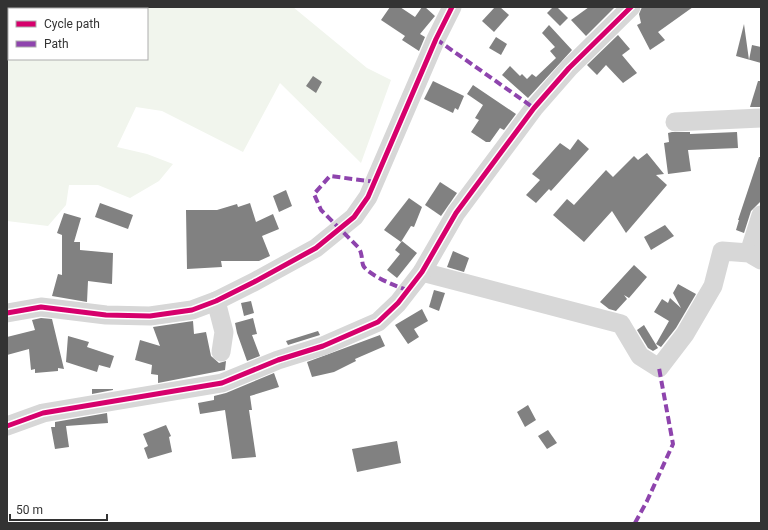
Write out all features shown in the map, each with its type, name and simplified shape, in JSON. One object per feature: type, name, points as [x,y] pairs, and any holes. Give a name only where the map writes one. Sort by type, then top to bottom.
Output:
[{"type":"street","points":[[7,426],[43,413],[222,383],[278,360],[323,346],[378,322],[398,303],[422,272],[456,213],[534,108],[569,68],[631,7]]},
{"type":"street","points":[[7,313],[40,307],[106,315],[150,316],[192,310],[216,301],[316,248],[354,217],[368,197],[376,182],[448,9]]},
{"type":"street","points":[[675,122],[761,118]]},
{"type":"street","points":[[422,272],[621,324],[640,356],[659,368],[685,334],[713,286],[722,252],[755,257],[761,215]]},
{"type":"street","points":[[216,301],[224,332],[221,352]]},
{"type":"shaded area","points":[[7,7],[293,7],[367,68],[391,80],[361,163],[280,83],[243,152],[162,111],[136,107],[117,147],[147,154],[173,164],[159,181],[130,198],[98,185],[69,185],[66,205],[48,226],[7,221]]},
{"type":"building","points":[[390,7],[400,7],[415,17],[422,7],[425,7],[435,16],[420,34],[425,37],[419,51],[402,40],[405,36],[381,20]]},
{"type":"building","points":[[495,7],[500,7],[509,15],[494,32],[482,21]]},
{"type":"building","points":[[553,7],[557,7],[568,18],[560,26],[547,13]]},
{"type":"building","points":[[589,7],[615,7],[586,36],[571,20]]},
{"type":"building","points":[[642,7],[693,7],[658,32],[665,40],[650,50],[637,25],[641,23],[639,14]]},
{"type":"building","points":[[744,24],[749,60],[736,56]]},
{"type":"building","points":[[549,25],[572,50],[528,98],[502,75],[510,66],[520,76],[522,74],[527,79],[532,74],[536,77],[556,58],[550,51],[555,47],[542,33]]},
{"type":"building","points":[[618,35],[630,49],[622,55],[637,73],[623,83],[606,65],[597,75],[587,65]]},
{"type":"building","points":[[496,37],[507,44],[501,55],[489,48]]},
{"type":"building","points":[[752,45],[761,47],[761,63],[749,60]]},
{"type":"building","points":[[313,76],[322,82],[316,93],[306,86]]},
{"type":"building","points":[[433,81],[464,96],[458,110],[455,108],[453,113],[424,99]]},
{"type":"building","points":[[758,81],[761,81],[761,107],[750,107]]},
{"type":"building","points":[[473,85],[516,114],[504,130],[500,128],[490,142],[486,142],[471,132],[479,120],[475,118],[483,105],[467,94]]},
{"type":"building","points":[[690,132],[690,134],[737,132],[738,148],[688,150],[691,171],[668,174],[664,143],[669,142],[668,133]]},
{"type":"building","points":[[578,139],[589,149],[551,191],[549,189],[536,203],[526,195],[540,180],[532,174],[560,143],[570,150]]},
{"type":"building","points":[[647,153],[664,174],[656,175],[667,185],[626,233],[612,211],[584,242],[553,215],[567,199],[574,205],[606,170],[613,177],[634,156],[638,160]]},
{"type":"building","points":[[759,157],[761,157],[761,201],[751,211],[744,233],[736,230]]},
{"type":"building","points":[[440,182],[457,193],[441,216],[425,205]]},
{"type":"building","points":[[286,190],[292,206],[279,212],[273,196]]},
{"type":"building","points":[[409,198],[422,207],[414,227],[411,226],[401,242],[384,230]]},
{"type":"building","points":[[100,203],[133,215],[128,229],[95,217]]},
{"type":"building","points":[[250,203],[256,222],[273,214],[279,229],[262,236],[270,256],[259,261],[221,261],[222,267],[187,269],[186,210],[217,210],[237,204],[238,207]]},
{"type":"building","points":[[64,213],[81,218],[74,242],[80,242],[80,250],[113,253],[112,284],[88,281],[87,302],[52,296],[58,274],[62,275],[62,235],[57,233]]},
{"type":"building","points":[[665,225],[674,236],[651,250],[644,237]]},
{"type":"building","points":[[402,241],[417,253],[397,278],[387,270],[400,254],[395,250]]},
{"type":"building","points":[[453,251],[469,258],[464,272],[447,267]]},
{"type":"building","points":[[634,265],[647,277],[629,298],[624,295],[627,299],[616,311],[609,309],[600,302]]},
{"type":"building","points":[[678,284],[696,294],[676,328],[661,347],[656,344],[669,321],[654,312],[662,299],[668,303],[670,298],[681,308],[673,293]]},
{"type":"building","points":[[434,290],[445,293],[439,311],[429,307]]},
{"type":"building","points":[[251,301],[254,313],[244,316],[241,303]]},
{"type":"building","points":[[422,309],[428,321],[414,329],[419,337],[408,344],[395,325]]},
{"type":"building","points":[[41,318],[52,319],[64,369],[58,368],[58,371],[35,373],[35,369],[31,370],[29,349],[7,355],[7,337],[35,330],[32,320]]},
{"type":"building","points":[[253,318],[257,334],[252,335],[260,356],[247,361],[235,323]]},
{"type":"building","points":[[193,321],[194,334],[206,332],[211,356],[219,363],[226,361],[225,370],[158,383],[158,375],[151,374],[152,365],[135,360],[140,340],[160,346],[153,327]]},
{"type":"building","points":[[644,325],[658,348],[653,351],[648,348],[637,330]]},
{"type":"building","points":[[318,331],[320,335],[288,345],[286,341]]},
{"type":"building","points":[[380,335],[385,346],[355,359],[356,361],[334,372],[312,377],[307,362]]},
{"type":"building","points":[[68,336],[89,342],[87,347],[114,356],[110,368],[99,365],[97,372],[66,362]]},
{"type":"building","points":[[274,373],[279,387],[250,396],[252,410],[249,410],[256,457],[232,459],[225,410],[200,414],[198,403],[214,400],[214,396],[226,393]]},
{"type":"building","points":[[92,389],[113,389],[113,390],[92,394]]},
{"type":"building","points":[[528,405],[536,420],[525,427],[517,412]]},
{"type":"building","points":[[107,413],[108,423],[66,426],[69,447],[55,449],[51,427],[55,427],[55,422]]},
{"type":"building","points":[[166,425],[171,436],[169,437],[172,452],[148,459],[144,448],[148,446],[143,434]]},
{"type":"building","points":[[548,430],[557,443],[547,449],[538,436]]},
{"type":"building","points":[[397,441],[401,463],[357,472],[352,449]]},
{"type":"marked path","points":[[436,39],[534,108]]},
{"type":"marked path","points":[[376,182],[330,176],[314,194],[321,210],[360,249],[365,269],[383,280],[408,290]]},
{"type":"marked path","points":[[635,523],[647,501],[673,444],[659,368]]},
{"type":"cycle path","points":[[7,313],[41,307],[106,315],[150,316],[192,310],[216,301],[316,248],[354,217],[368,197],[436,39],[452,7]]},
{"type":"cycle path","points":[[7,426],[43,413],[222,383],[278,360],[323,346],[378,322],[398,303],[422,272],[456,213],[534,108],[569,68],[631,7]]}]
